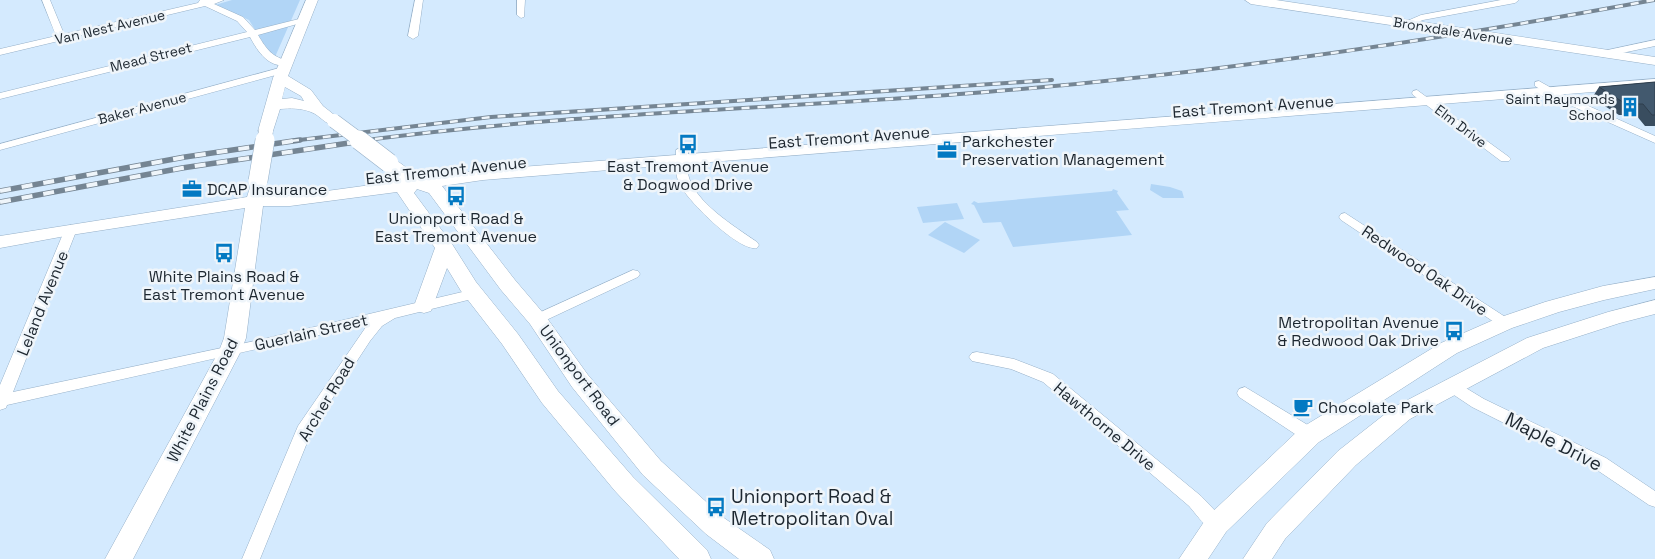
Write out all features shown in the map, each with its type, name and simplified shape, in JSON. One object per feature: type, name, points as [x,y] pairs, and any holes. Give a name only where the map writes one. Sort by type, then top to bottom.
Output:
[{"type":"street","points":[[46,0],[61,38]]},
{"type":"street","name":"Van Nest Avenue","points":[[0,52],[201,2],[220,0]]},
{"type":"street","name":"White Plains Road","points":[[119,559],[230,351],[235,338],[266,131],[283,71],[312,0]]},
{"type":"street","points":[[413,36],[419,0]]},
{"type":"street","points":[[521,0],[521,15]]},
{"type":"street","name":"Bronxdale Avenue","points":[[1252,0],[1603,54],[1655,60]]},
{"type":"street","points":[[1477,0],[1488,5]]},
{"type":"street","points":[[1404,24],[1421,18],[1515,0]]},
{"type":"street","name":"Unionport Road","points":[[201,2],[243,21],[269,60],[306,93],[318,109],[401,173],[435,189],[508,285],[537,319],[580,381],[651,466],[715,526],[760,559]]},
{"type":"street","name":"Mead Street","points":[[0,96],[251,32],[303,21]]},
{"type":"street","points":[[1603,54],[1655,43]]},
{"type":"street","points":[[1603,54],[1624,62],[1653,78]]},
{"type":"street","name":"Baker Avenue","points":[[0,147],[283,71]]},
{"type":"street","name":"East Tremont Avenue","points":[[0,242],[71,229],[255,201],[290,201],[401,173],[682,155],[1653,78]]},
{"type":"street","points":[[1545,87],[1655,140]]},
{"type":"street","name":"Elm Drive","points":[[1422,97],[1505,159]]},
{"type":"street","name":"Unionport Road","points":[[272,105],[292,104],[318,109]]},
{"type":"street","points":[[682,155],[682,174],[696,200],[752,245]]},
{"type":"street","name":"Unionport Road","points":[[401,173],[405,193],[550,397],[624,484],[697,559]]},
{"type":"street","name":"Redwood Oak Drive","points":[[1345,217],[1505,323]]},
{"type":"street","name":"Leland Avenue","points":[[1,402],[71,229]]},
{"type":"street","points":[[424,306],[445,248]]},
{"type":"street","points":[[537,319],[633,274]]},
{"type":"street","points":[[1193,559],[1217,524],[1310,435],[1371,395],[1449,348],[1505,323],[1569,302],[1655,283]]},
{"type":"street","name":"Guerlain Street","points":[[1,402],[475,294]]},
{"type":"street","points":[[1257,559],[1276,531],[1347,458],[1400,414],[1535,343],[1615,317],[1655,307]]},
{"type":"street","name":"Archer Road","points":[[251,559],[306,426],[365,337],[377,323],[399,311]]},
{"type":"street","name":"Hawthorne Drive","points":[[977,357],[1024,366],[1048,378],[1204,509],[1217,524]]},
{"type":"street","name":"Maple Drive","points":[[1452,385],[1478,403],[1600,462],[1655,500]]},
{"type":"street","points":[[1245,393],[1310,435]]},
{"type":"street","points":[[1371,395],[1400,414]]},
{"type":"street","points":[[624,484],[651,466]]},
{"type":"shaded area","points":[[232,0],[300,0],[275,57],[272,57],[249,20],[215,5]]},
{"type":"shaded area","points":[[1151,184],[1182,191],[1184,198],[1163,198],[1150,190]]},
{"type":"shaded area","points":[[1113,189],[1118,191],[1117,193],[1129,210],[1116,211],[1132,235],[1013,247],[1001,222],[983,223],[974,205],[971,204],[974,201],[978,203],[1112,191]]},
{"type":"shaded area","points":[[957,203],[964,219],[923,223],[917,207]]},
{"type":"shaded area","points":[[945,222],[980,240],[964,253],[928,235]]},
{"type":"building","points":[[1655,82],[1655,115],[1652,115],[1643,104],[1626,104],[1599,87]]},
{"type":"railway","points":[[359,141],[515,124],[908,98],[1154,76],[1321,55],[1488,29],[1654,0]]},
{"type":"railway","points":[[291,141],[491,117],[1052,80]]},
{"type":"railway","points":[[0,191],[185,157],[300,140]]},
{"type":"railway","points":[[0,202],[182,168],[369,140]]},
{"type":"place","name":"Saint Raymonds School","points":[[1630,107]]},
{"type":"place","name":"East Tremont Avenue & Dogwood Drive","points":[[688,144]]},
{"type":"place","name":"Parkchester Preservation Management","points":[[947,150]]},
{"type":"place","name":"DCAP Insurance","points":[[192,189]]},
{"type":"place","name":"Unionport Road & East Tremont Avenue","points":[[456,196]]},
{"type":"place","name":"White Plains Road & East Tremont Avenue","points":[[224,253]]},
{"type":"place","name":"Metropolitan Avenue & Redwood Oak Drive","points":[[1454,331]]},
{"type":"place","name":"Chocolate Park","points":[[1303,407]]},
{"type":"place","name":"Unionport Road & Metropolitan Oval","points":[[716,507]]}]
